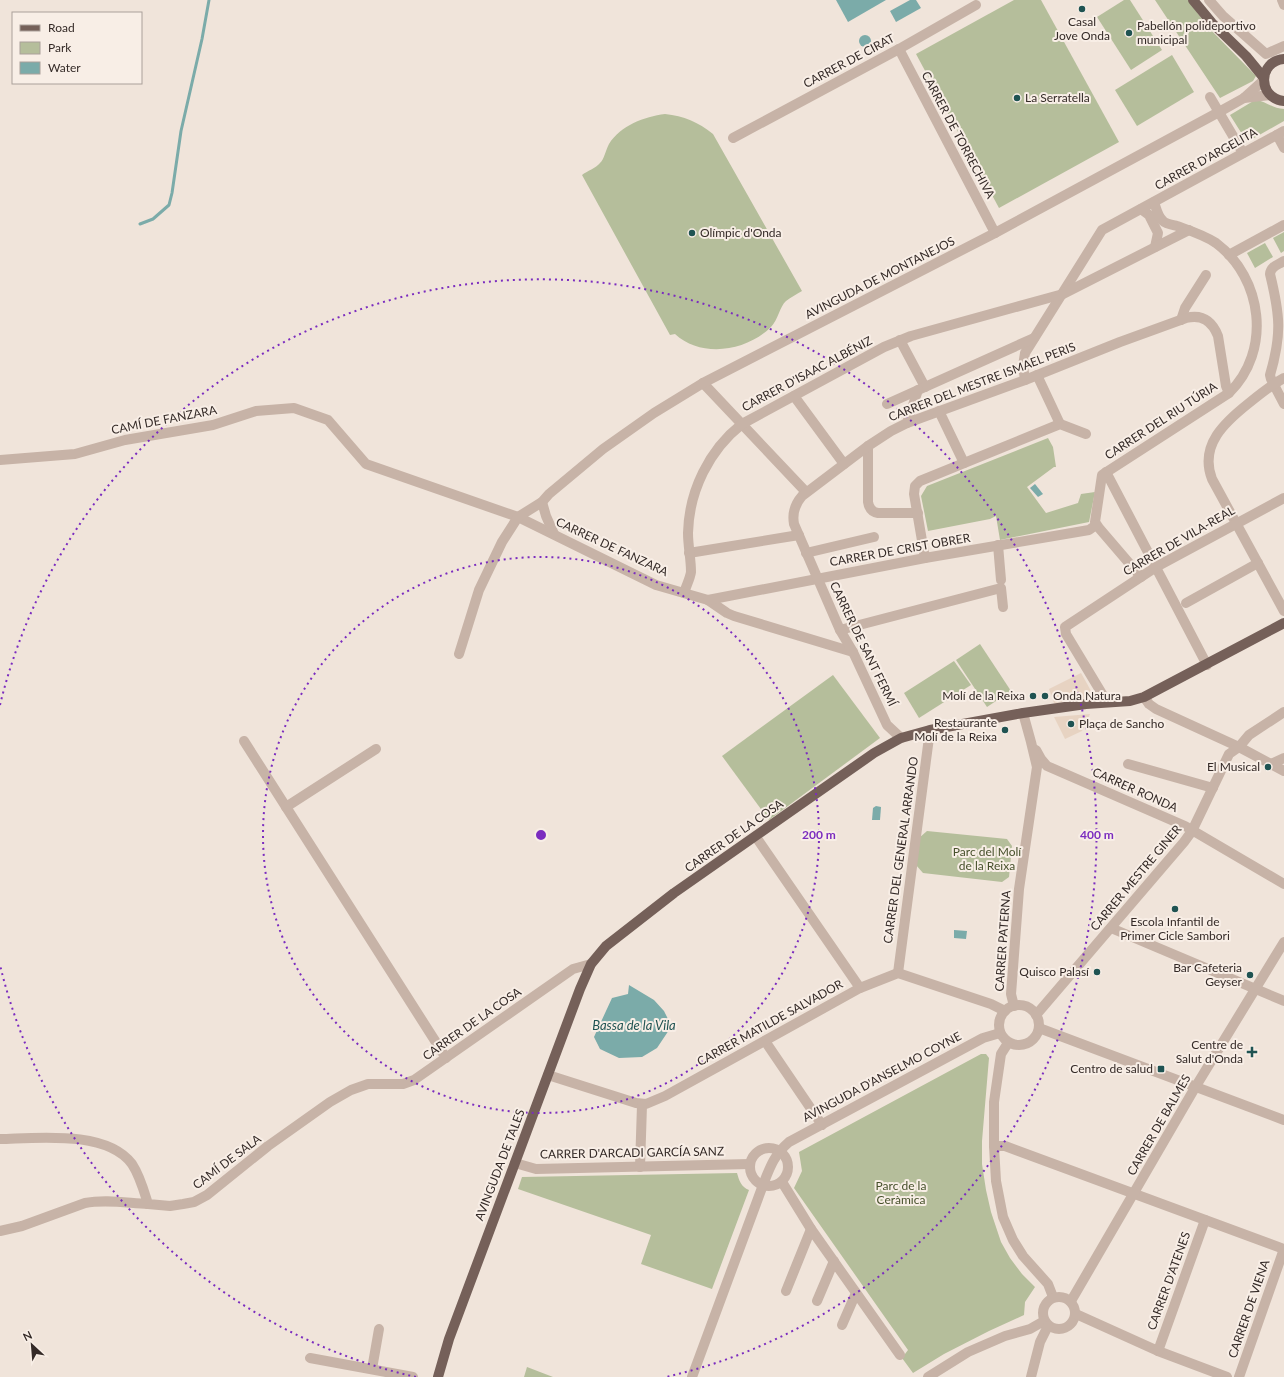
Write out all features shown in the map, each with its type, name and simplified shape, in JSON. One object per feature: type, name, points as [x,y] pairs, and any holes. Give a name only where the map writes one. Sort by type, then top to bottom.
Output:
[{"type":"main road","points":[[1193,0],[1212,23],[1246,56],[1264,79]]},
{"type":"main road","points":[[1246,56],[1269,66]]},
{"type":"main road","points":[[1284,59],[1275,61],[1269,66],[1264,79],[1264,85],[1270,95],[1276,99],[1284,101]]},
{"type":"main road","name":"CARRER DE LA COSA","points":[[591,964],[606,946],[668,898],[874,753],[900,738],[930,730],[1023,713],[1107,702],[1130,701],[1144,697],[1284,623]]},
{"type":"main road","name":"AVINGUDA DE TALES","points":[[438,1377],[449,1339],[580,989],[591,964]]},
{"type":"street","points":[[1210,0],[1223,16],[1266,54],[1284,46]]},
{"type":"street","points":[[1282,0],[1284,5]]},
{"type":"street","name":"CARRER DE CIRAT","points":[[733,138],[899,49],[976,5]]},
{"type":"street","name":"CARRER DE TORRECHIVA","points":[[899,49],[995,233]]},
{"type":"street","name":"AVINGUDA DE MONTANEJOS","points":[[459,654],[479,590],[502,542],[518,517],[542,502],[549,494],[603,450],[654,413],[703,384],[995,233],[1219,112],[1244,98],[1264,79]]},
{"type":"street","name":"AVINGUDA DE MONTANEJOS","points":[[1244,98],[1270,95]]},
{"type":"street","points":[[1210,97],[1243,153]]},
{"type":"street","points":[[1280,133],[1284,148]]},
{"type":"street","name":"CARRER D'ARGELITA","points":[[1025,380],[1023,372],[1023,359],[1034,338],[1102,230],[1280,133]]},
{"type":"street","points":[[1154,202],[1158,214],[1163,221],[1158,246]]},
{"type":"street","points":[[1141,209],[1149,215],[1158,233],[1158,246]]},
{"type":"street","name":"CARRER DEL RIU TÚRIA","points":[[1106,472],[1229,393],[1238,383],[1250,361],[1256,344],[1258,333],[1256,310],[1252,293],[1243,275],[1229,255],[1210,239],[1163,221]]},
{"type":"street","points":[[1229,255],[1284,225]]},
{"type":"street","points":[[1063,294],[1189,230]]},
{"type":"street","points":[[1284,261],[1270,270],[1277,303],[1279,324],[1278,345],[1270,375],[1273,384],[1284,404]]},
{"type":"street","points":[[1181,320],[1185,308],[1206,275]]},
{"type":"street","name":"CARRER D'ISAAC ALBÉNIZ","points":[[684,593],[691,573],[688,531],[690,512],[698,483],[705,467],[724,440],[742,424],[884,347],[900,340],[1063,294]]},
{"type":"street","name":"CARRER DEL MESTRE ISMAEL PERIS","points":[[799,535],[794,524],[794,510],[799,500],[806,492],[868,446],[891,431],[906,423],[1025,380],[1120,342],[1192,316],[1205,318],[1213,326],[1218,336],[1226,386],[1229,393]]},
{"type":"street","points":[[887,404],[1034,338]]},
{"type":"street","points":[[900,340],[921,389],[906,423]]},
{"type":"street","points":[[1037,375],[1059,421],[1086,434]]},
{"type":"street","points":[[1284,378],[1273,384],[1231,417],[1223,426],[1213,442],[1209,454],[1208,467],[1212,479],[1284,611]]},
{"type":"street","points":[[703,384],[806,492]]},
{"type":"street","points":[[794,396],[844,464]]},
{"type":"street","name":"CAMÍ DE FANZARA","points":[[0,460],[75,454],[125,440],[213,425],[256,411],[294,408],[328,420],[366,464],[518,517]]},
{"type":"street","points":[[940,411],[964,463]]},
{"type":"street","points":[[925,558],[914,494],[918,483],[923,479],[1044,430],[1059,421]]},
{"type":"street","points":[[868,446],[868,502],[870,507],[873,511],[878,513],[918,513]]},
{"type":"street","points":[[1141,577],[1096,525],[1095,518],[1102,475],[1106,472],[1207,665]]},
{"type":"street","points":[[538,527],[542,502]]},
{"type":"street","points":[[542,502],[554,534]]},
{"type":"street","name":"CARRER DE VILA-REAL","points":[[1107,702],[1066,634],[1064,628],[1156,567],[1236,523],[1283,502]]},
{"type":"street","name":"CARRER DE FANZARA","points":[[518,517],[656,585],[708,600],[734,616],[853,652]]},
{"type":"street","name":"CARRER DE CRIST OBRER","points":[[708,600],[925,558],[1089,530],[1096,525]]},
{"type":"street","points":[[689,553],[799,535]]},
{"type":"street","name":"CARRER DE SANT FERMÍ","points":[[799,535],[840,630],[853,652],[887,725],[900,738]]},
{"type":"street","points":[[806,553],[874,538]]},
{"type":"street","points":[[998,545],[1001,580]]},
{"type":"street","points":[[1186,602],[1258,563]]},
{"type":"street","points":[[840,630],[1001,588],[1003,607]]},
{"type":"street","points":[[1144,697],[1149,704],[1156,709],[1239,747],[1284,771]]},
{"type":"street","name":"CARRER MESTRE GINER","points":[[1036,1015],[1176,853],[1192,831],[1229,754],[1239,747],[1249,735],[1284,712]]},
{"type":"street","name":"CARRER PATERNA","points":[[1014,1006],[1011,994],[1020,889],[1036,774],[1036,761],[1032,742],[1023,713]]},
{"type":"street","name":"CARRER DEL GENERAL ARRANDO","points":[[898,974],[930,730]]},
{"type":"street","points":[[244,740],[446,1058]]},
{"type":"street","name":"CARRER RONDA","points":[[1032,742],[1047,766],[1192,831],[1284,884]]},
{"type":"street","points":[[286,807],[376,750]]},
{"type":"street","points":[[1272,764],[1284,758]]},
{"type":"street","points":[[1128,764],[1213,788]]},
{"type":"street","points":[[1036,774],[1058,770]]},
{"type":"street","points":[[756,836],[860,988]]},
{"type":"street","points":[[1111,928],[1284,1001]]},
{"type":"street","name":"CARRER DE BALMES","points":[[1071,1301],[1196,1086],[1284,942]]},
{"type":"street","name":"CARRER DE LA COSA","points":[[414,1080],[573,970],[591,964]]},
{"type":"street","points":[[898,974],[991,1004],[1005,1011]]},
{"type":"street","name":"CARRER MATILDE SALVADOR","points":[[642,1105],[665,1096],[860,988],[898,974]]},
{"type":"street","points":[[1020,1005],[1027,1007],[1036,1015],[1039,1021],[1037,1035],[1033,1040],[1021,1046],[1008,1043],[1000,1033],[999,1021],[1005,1011],[1014,1006],[1020,1005]]},
{"type":"street","points":[[1039,1028],[1284,1120]]},
{"type":"street","name":"AVINGUDA D'ANSELMO COYNE","points":[[692,1377],[762,1185],[774,1158],[780,1150],[789,1142],[983,1038],[1000,1033]]},
{"type":"street","points":[[765,1041],[822,1124]]},
{"type":"street","points":[[1008,1043],[1001,1054],[994,1102],[994,1146],[998,1188],[1003,1217],[1010,1234],[1023,1256],[1048,1284],[1053,1297]]},
{"type":"street","points":[[548,1075],[642,1105],[640,1166]]},
{"type":"street","name":"CAMÍ DE SALA","points":[[0,1231],[22,1226],[94,1201],[170,1206],[194,1202],[207,1195],[268,1146],[330,1102],[351,1090],[368,1084],[404,1084],[414,1080]]},
{"type":"street","points":[[0,1139],[78,1139],[112,1148],[127,1158],[136,1171],[148,1204]]},
{"type":"street","points":[[994,1146],[1005,1146],[1284,1249]]},
{"type":"street","points":[[770,1147],[780,1150],[788,1159],[788,1172],[782,1182],[772,1186],[762,1185],[755,1180],[750,1172],[750,1164],[754,1155],[761,1149],[770,1147]]},
{"type":"street","name":"CARRER D'ARCADI GARCÍA SANZ","points":[[515,1163],[536,1169],[750,1164]]},
{"type":"street","points":[[782,1182],[811,1228],[900,1355]]},
{"type":"street","name":"CARRER D'ATENES","points":[[1158,1351],[1205,1220]]},
{"type":"street","points":[[786,1290],[811,1228]]},
{"type":"street","name":"CARRER DE VIENA","points":[[1239,1377],[1284,1249]]},
{"type":"street","points":[[817,1301],[834,1261]]},
{"type":"street","points":[[842,1325],[856,1293]]},
{"type":"street","points":[[933,1376],[968,1352],[1005,1336],[1046,1323],[1060,1330],[1070,1325],[1076,1314],[1075,1307],[1071,1301],[1063,1296],[1053,1297],[1045,1303],[1042,1312],[1046,1323],[1030,1377]]},
{"type":"street","points":[[1076,1314],[1158,1351],[1227,1377]]},
{"type":"street","points":[[372,1369],[379,1329]]},
{"type":"street","points":[[310,1358],[413,1377]]},
{"type":"green space","name":"La Serratella","points":[[1014,0],[1041,0],[1119,142],[999,208],[916,54]]},
{"type":"green space","name":"Pabellón polideportivo municipal","points":[[1124,0],[1130,0],[1162,50],[1131,70],[1097,17]]},
{"type":"green space","points":[[1155,0],[1188,0],[1207,26],[1256,76],[1253,81],[1220,98]]},
{"type":"green space","points":[[1172,55],[1194,92],[1137,126],[1115,90]]},
{"type":"green space","points":[[1255,100],[1276,108],[1284,109],[1284,121],[1247,142],[1230,115]]},
{"type":"green space","name":"Olímpic d'Onda","points":[[665,114],[690,120],[713,134],[802,291],[784,303],[771,327],[749,342],[736,347],[710,349],[697,347],[686,342],[675,334],[670,335],[582,175],[601,162],[609,144],[614,137],[626,127],[649,117]]},
{"type":"green space","points":[[1284,232],[1284,251],[1281,253],[1273,238]]},
{"type":"green space","points":[[1265,243],[1273,257],[1255,268],[1247,253]]},
{"type":"green space","points":[[1048,438],[1053,447],[1056,467],[1027,487],[1046,513],[1078,503],[1081,494],[1095,492],[1089,522],[1000,540],[996,516],[990,519],[928,531],[921,496],[927,486]]},
{"type":"green space","points":[[980,644],[1011,691],[987,707],[956,660]]},
{"type":"green space","points":[[954,661],[971,685],[919,718],[904,693]]},
{"type":"green space","points":[[833,675],[880,738],[769,820],[722,756]]},
{"type":"green space","name":"Parc del Molí de la Reixa","points":[[927,831],[1007,839],[1012,846],[1009,877],[1002,882],[923,873],[916,865],[919,838]]},
{"type":"green space","name":"Parc de la Ceràmica","points":[[981,1054],[986,1054],[989,1058],[982,1141],[982,1164],[991,1212],[1001,1242],[1010,1258],[1022,1274],[1035,1287],[1025,1302],[1024,1315],[944,1354],[913,1373],[902,1358],[908,1350],[794,1188],[802,1171],[799,1152]]},
{"type":"green space","points":[[737,1173],[742,1185],[749,1190],[712,1289],[641,1264],[651,1235],[518,1189],[522,1177]]},
{"type":"green space","points":[[527,1367],[553,1377],[524,1377]]},
{"type":"shaded area","points":[[1081,673],[1095,698],[1054,703],[1049,689]]},
{"type":"shaded area","name":"Plaça de Sancho","points":[[1090,714],[1082,731],[1065,739],[1054,717]]},
{"type":"water","points":[[836,0],[886,0],[848,22]]},
{"type":"water","points":[[910,0],[916,0],[921,8],[896,22],[890,11]]},
{"type":"water","points":[[865,35],[869,37],[871,41],[869,45],[865,47],[861,45],[859,41],[861,37]]},
{"type":"water","points":[[1035,484],[1043,494],[1038,497],[1030,488]]},
{"type":"water","points":[[876,806],[881,807],[880,820],[872,820],[873,808]]},
{"type":"water","points":[[954,930],[967,931],[966,939],[954,938]]},
{"type":"water","name":"Bassa de la Vila","points":[[629,985],[654,1000],[664,1011],[669,1021],[669,1030],[657,1048],[642,1057],[619,1058],[600,1049],[594,1037],[612,998],[628,994]]},
{"type":"waterway","points":[[140,224],[153,219],[169,205],[181,131],[202,39],[209,0]]},
{"type":"place","name":"Casal Jove Onda","points":[[1082,9]]},
{"type":"place","name":"Pabellón polideportivo municipal","points":[[1129,33]]},
{"type":"place","name":"La Serratella","points":[[1017,98]]},
{"type":"place","name":"Olímpic d'Onda","points":[[692,233]]},
{"type":"place","name":"Molí de la Reixa","points":[[1033,696]]},
{"type":"place","name":"Onda Natura","points":[[1045,696]]},
{"type":"place","name":"Plaça de Sancho","points":[[1071,724]]},
{"type":"place","name":"Restaurante Molí de la Reixa","points":[[1005,730]]},
{"type":"place","name":"El Musical","points":[[1268,767]]},
{"type":"place","name":"Escola Infantil de Primer Cicle Sambori","points":[[1175,909]]},
{"type":"place","name":"Quisco Palasí","points":[[1097,972]]},
{"type":"place","name":"Bar Cafeteria Geyser","points":[[1250,975]]},
{"type":"place","name":"Centre de Salut d'Onda","points":[[1252,1052]]},
{"type":"place","name":"Centro de salud","points":[[1161,1069]]}]
